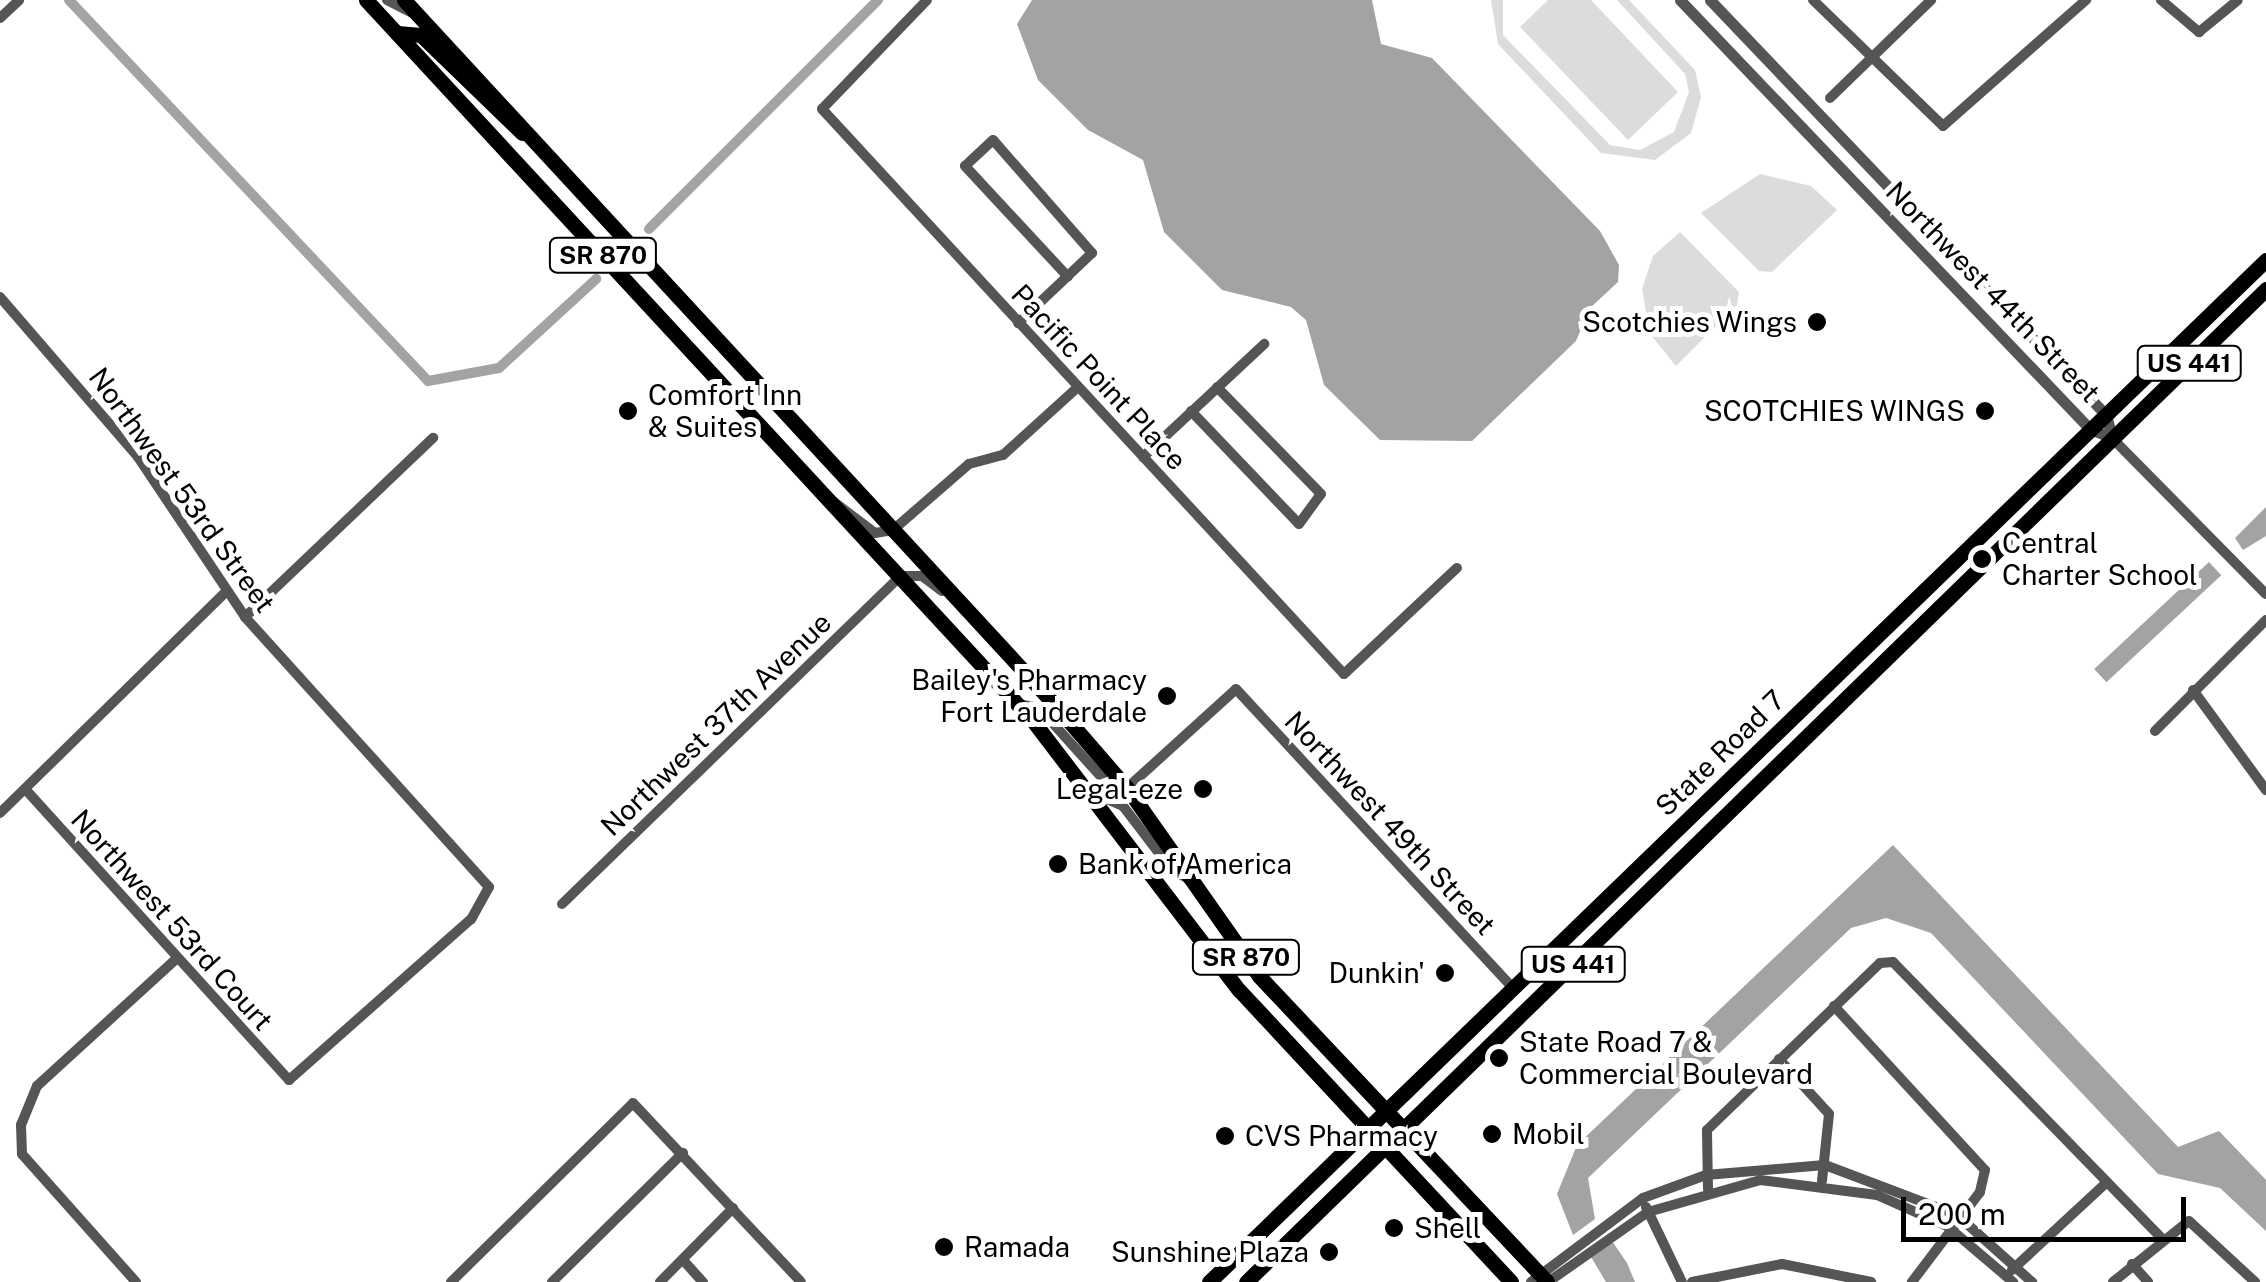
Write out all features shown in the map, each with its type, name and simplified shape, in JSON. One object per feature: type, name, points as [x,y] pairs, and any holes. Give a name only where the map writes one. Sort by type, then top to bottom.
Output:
[{"type":"main road","name":"SR 870","points":[[366,0],[1018,704],[1098,796],[1240,990],[1365,1130],[1511,1282]]},
{"type":"main road","name":"SR 870","points":[[404,0],[1127,788],[1259,976],[1542,1280]]},
{"type":"main road","points":[[397,33],[421,35],[501,122],[532,139]]},
{"type":"main road","name":"State Road 7","points":[[1209,1282],[2266,260]]},
{"type":"main road","name":"State Road 7","points":[[1246,1282],[2266,289]]},
{"type":"street","points":[[0,18],[19,0]]},
{"type":"street","points":[[387,0],[418,16]]},
{"type":"street","name":"Pacific Point Place","points":[[927,0],[822,109],[1344,674],[1456,568]]},
{"type":"street","name":"Northwest 44th Street","points":[[1680,0],[2090,429],[2112,438]]},
{"type":"street","name":"Northwest 44th Street","points":[[1710,0],[2106,415],[2112,438]]},
{"type":"street","points":[[1814,0],[1870,59],[1943,126],[2086,0]]},
{"type":"street","points":[[1830,98],[1931,0]]},
{"type":"street","points":[[2161,0],[2200,32],[2238,0]]},
{"type":"street","points":[[1018,323],[1068,277],[1092,254],[1087,240],[994,140],[965,166],[1068,277]]},
{"type":"street","name":"Northwest 53rd Street","points":[[0,298],[138,458],[225,594],[489,887],[471,920],[289,1080]]},
{"type":"street","points":[[1142,457],[1264,344]]},
{"type":"street","points":[[829,498],[874,533],[893,530],[969,464],[1002,455],[1078,387]]},
{"type":"street","points":[[1192,411],[1299,524],[1321,494],[1218,387]]},
{"type":"street","points":[[245,618],[434,438]]},
{"type":"street","points":[[2112,438],[2266,594]]},
{"type":"street","points":[[900,576],[922,576],[960,602]]},
{"type":"street","name":"Northwest 37th Avenue","points":[[562,904],[900,576]]},
{"type":"street","points":[[0,812],[225,594]]},
{"type":"street","points":[[2155,730],[2266,620]]},
{"type":"street","name":"Northwest 49th Street","points":[[1127,788],[1236,689],[1512,987]]},
{"type":"street","points":[[2193,690],[2266,790]]},
{"type":"street","points":[[1018,704],[1039,708],[1104,780],[1127,788]]},
{"type":"street","name":"Northwest 53rd Court","points":[[24,788],[176,960],[289,1080]]},
{"type":"street","points":[[1098,796],[1123,806],[1171,870],[1193,881]]},
{"type":"street","points":[[136,1282],[22,1154],[21,1125],[37,1086],[176,960]]},
{"type":"street","points":[[1708,1190],[1706,1130],[1834,1006],[1893,962],[2160,1238]]},
{"type":"street","points":[[1834,1006],[1980,1160],[1980,1192],[1947,1226],[1912,1282]]},
{"type":"street","points":[[1778,1060],[1829,1114],[1822,1181]]},
{"type":"street","points":[[451,1282],[634,1103],[800,1282]]},
{"type":"street","points":[[552,1282],[683,1153]]},
{"type":"street","points":[[1542,1280],[1572,1245],[1643,1198],[1706,1175],[1825,1165],[1957,1215],[2032,1282]]},
{"type":"street","points":[[1542,1280],[1648,1212],[1708,1190],[1822,1181],[1947,1226],[2010,1279],[2016,1266],[2107,1182]]},
{"type":"street","points":[[1643,1198],[1682,1282]]},
{"type":"street","points":[[660,1282],[733,1208]]},
{"type":"street","points":[[2113,1282],[2160,1238],[2188,1221],[2255,1282]]},
{"type":"street","points":[[683,1260],[703,1282]]},
{"type":"street","points":[[1692,1282],[1782,1264],[1872,1282]]},
{"type":"street","points":[[2132,1264],[2148,1282]]},
{"type":"shaded area","points":[[1032,0],[1372,0],[1381,44],[1432,58],[1600,231],[1619,265],[1618,282],[1590,308],[1576,341],[1472,441],[1380,440],[1324,385],[1306,320],[1291,307],[1222,290],[1164,232],[1143,160],[1088,130],[1038,80],[1017,24]]},
{"type":"shaded area","points":[[1491,0],[1503,0],[1503,35],[1610,145],[1640,150],[1674,132],[1689,92],[1685,74],[1617,0],[1629,0],[1695,70],[1701,97],[1691,133],[1655,160],[1601,153],[1498,44]]},
{"type":"shaded area","points":[[1548,0],[1591,0],[1678,92],[1628,140],[1520,27]]},
{"type":"shaded area","points":[[1760,174],[1811,186],[1837,210],[1772,272],[1759,271],[1701,213]]},
{"type":"shaded area","points":[[1680,232],[1739,292],[1737,305],[1676,366],[1650,334],[1642,289],[1653,256]]},
{"type":"shaded area","points":[[2266,507],[2266,536],[2243,550],[2235,538]]},
{"type":"shaded area","points":[[2209,562],[2221,575],[2106,682],[2094,669]]},
{"type":"shaded area","points":[[1893,845],[2178,1147],[2219,1131],[2266,1180],[2266,1231],[2220,1188],[2158,1174],[1931,933],[1886,918],[1851,928],[1588,1178],[1595,1219],[1573,1235],[1557,1194],[1577,1145]]},
{"type":"shaded area","points":[[1612,1241],[1635,1282],[1606,1282],[1591,1257]]},
{"type":"waterway","points":[[69,0],[428,381],[499,368],[596,279]]},
{"type":"waterway","points":[[649,229],[878,0]]},
{"type":"place","name":"Scotchies Wings","points":[[1817,322]]},
{"type":"place","name":"Comfort Inn & Suites","points":[[628,411]]},
{"type":"place","name":"SCOTCHIES WINGS","points":[[1985,411]]},
{"type":"place","name":"Central Charter School","points":[[1982,559]]},
{"type":"place","name":"Bailey's Pharmacy Fort Lauderdale","points":[[1167,696]]},
{"type":"place","name":"Legal-eze","points":[[1203,789]]},
{"type":"place","name":"Bank of America","points":[[1058,864]]},
{"type":"place","name":"Dunkin'","points":[[1445,973]]},
{"type":"place","name":"State Road 7 & Commercial Boulevard","points":[[1499,1058]]},
{"type":"place","name":"Mobil","points":[[1492,1134]]},
{"type":"place","name":"CVS Pharmacy","points":[[1225,1136]]},
{"type":"place","name":"Shell","points":[[1394,1228]]},
{"type":"place","name":"Ramada","points":[[944,1247]]},
{"type":"place","name":"Sunshine Plaza","points":[[1329,1252]]}]
